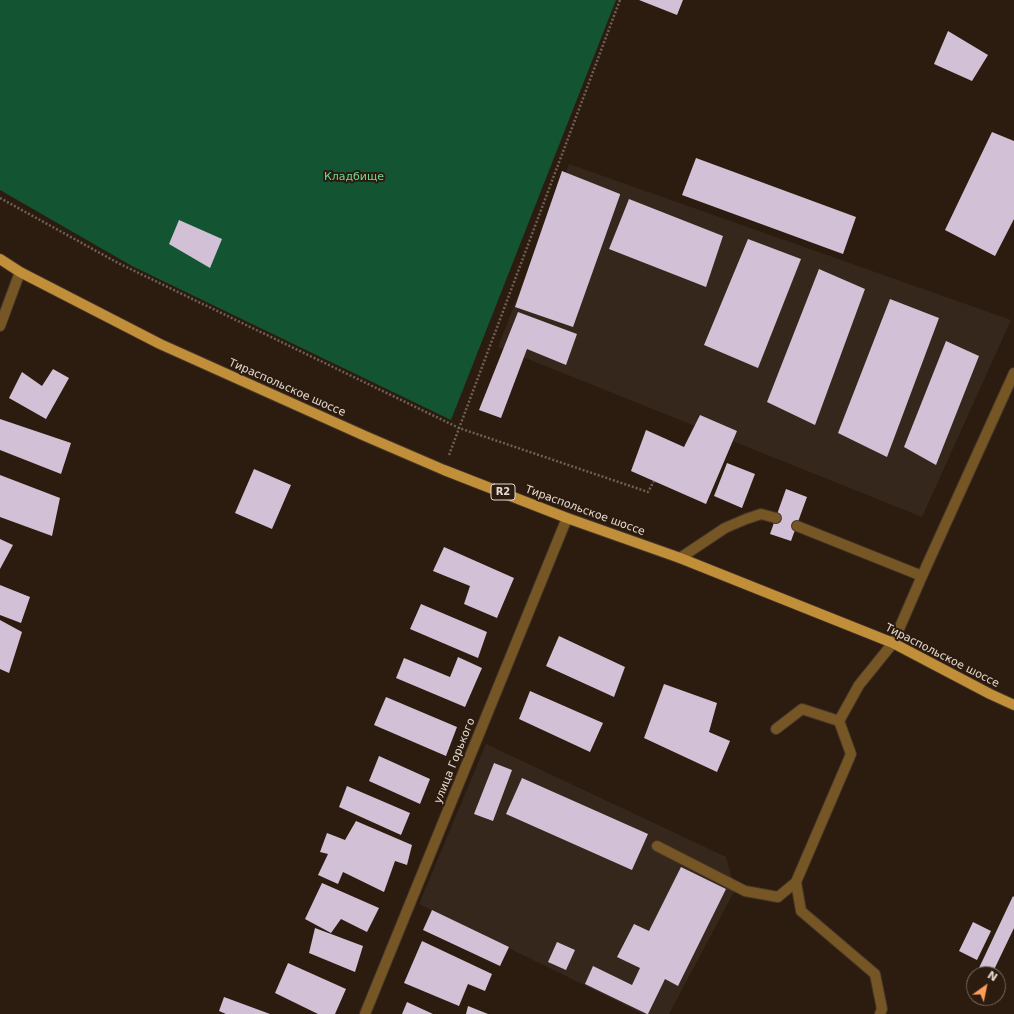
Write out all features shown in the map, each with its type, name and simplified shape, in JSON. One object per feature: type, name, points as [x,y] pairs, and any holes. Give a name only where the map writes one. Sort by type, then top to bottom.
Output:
[{"type":"main road","name":"Тираспольское шоссе","points":[[0,259],[20,272],[160,344],[365,436],[444,470],[567,518],[680,558],[893,643],[1014,705]]},
{"type":"street","points":[[0,326],[20,272]]},
{"type":"street","points":[[657,846],[745,891],[778,897],[796,882],[851,754],[839,721],[859,685],[893,643],[1014,373]]},
{"type":"street","points":[[680,558],[725,528],[746,519],[761,514],[776,518]]},
{"type":"street","name":"улица Горького","points":[[365,1014],[567,518]]},
{"type":"street","points":[[796,526],[922,576]]},
{"type":"street","points":[[776,729],[802,709],[839,721]]},
{"type":"street","points":[[796,882],[801,911],[875,974],[882,1009],[880,1014]]},
{"type":"path","points":[[444,470],[620,0]]},
{"type":"path","points":[[0,198],[118,263],[459,428],[648,492],[654,481]]},
{"type":"shaded area","points":[[569,164],[1011,320],[922,517],[498,347]]},
{"type":"shaded area","points":[[486,744],[726,857],[735,890],[669,1014],[643,1014],[419,904]]},
{"type":"green space","name":"Кладбище","points":[[0,0],[616,0],[451,420],[132,266],[0,190]]},
{"type":"building","points":[[639,0],[683,0],[677,15]]},
{"type":"building","points":[[948,31],[988,55],[972,81],[934,64]]},
{"type":"building","points":[[992,132],[1014,141],[1014,219],[995,256],[945,230]]},
{"type":"building","points":[[696,158],[856,217],[843,254],[682,195]]},
{"type":"building","points":[[562,171],[620,194],[573,327],[515,307]]},
{"type":"building","points":[[629,199],[723,236],[706,287],[609,249]]},
{"type":"building","points":[[179,220],[222,239],[210,268],[169,244]]},
{"type":"building","points":[[748,239],[801,259],[758,368],[704,345]]},
{"type":"building","points":[[819,269],[865,289],[815,425],[767,402]]},
{"type":"building","points":[[890,299],[939,318],[887,457],[838,433]]},
{"type":"building","points":[[518,312],[577,334],[566,365],[527,349],[501,418],[479,410]]},
{"type":"building","points":[[946,341],[979,356],[936,465],[904,447]]},
{"type":"building","points":[[53,369],[69,378],[46,419],[9,398],[22,372],[42,386]]},
{"type":"building","points":[[700,415],[737,431],[706,504],[631,471],[646,430],[684,447]]},
{"type":"building","points":[[0,419],[71,443],[61,474],[0,450]]},
{"type":"building","points":[[727,463],[755,474],[742,508],[714,496]]},
{"type":"building","points":[[254,469],[291,485],[272,529],[235,513]]},
{"type":"building","points":[[0,475],[60,498],[52,536],[0,517]]},
{"type":"building","points":[[786,489],[807,497],[791,541],[770,534]]},
{"type":"building","points":[[0,539],[13,545],[0,569]]},
{"type":"building","points":[[444,547],[514,578],[497,618],[464,604],[470,586],[433,571]]},
{"type":"building","points":[[0,585],[30,597],[21,623],[0,615]]},
{"type":"building","points":[[421,604],[487,632],[478,658],[410,629]]},
{"type":"building","points":[[0,620],[22,632],[9,673],[0,669]]},
{"type":"building","points":[[559,636],[625,667],[614,697],[546,666]]},
{"type":"building","points":[[458,657],[482,668],[465,707],[396,678],[404,658],[450,677]]},
{"type":"building","points":[[664,684],[717,703],[709,732],[730,741],[717,772],[644,738]]},
{"type":"building","points":[[530,691],[603,723],[590,752],[519,719]]},
{"type":"building","points":[[386,697],[457,727],[446,756],[374,725]]},
{"type":"building","points":[[379,756],[430,779],[420,804],[369,781]]},
{"type":"building","points":[[494,763],[512,770],[493,821],[474,814]]},
{"type":"building","points":[[522,778],[648,834],[632,870],[506,814]]},
{"type":"building","points":[[347,786],[410,813],[401,835],[339,807]]},
{"type":"building","points":[[356,821],[412,845],[407,865],[395,861],[384,892],[343,872],[338,884],[318,875],[328,854],[320,852],[327,833],[345,840]]},
{"type":"building","points":[[681,867],[726,889],[678,986],[665,979],[647,1014],[585,984],[593,966],[632,985],[640,968],[617,957],[634,924],[649,931]]},
{"type":"building","points":[[322,883],[379,908],[367,932],[341,919],[331,933],[305,919]]},
{"type":"building","points":[[1013,896],[1014,928],[996,966],[980,966]]},
{"type":"building","points":[[432,910],[509,947],[500,966],[423,930]]},
{"type":"building","points":[[973,922],[991,931],[977,960],[959,951]]},
{"type":"building","points":[[315,928],[363,946],[355,972],[309,953]]},
{"type":"building","points":[[422,941],[492,974],[485,991],[468,984],[459,1006],[404,983]]},
{"type":"building","points":[[557,942],[575,950],[566,970],[548,962]]},
{"type":"building","points":[[288,963],[346,989],[335,1014],[318,1014],[275,993]]},
{"type":"building","points":[[224,997],[270,1014],[226,1014],[219,1011]]},
{"type":"building","points":[[407,1002],[433,1014],[402,1014]]},
{"type":"building","points":[[468,1006],[488,1014],[466,1014]]}]
